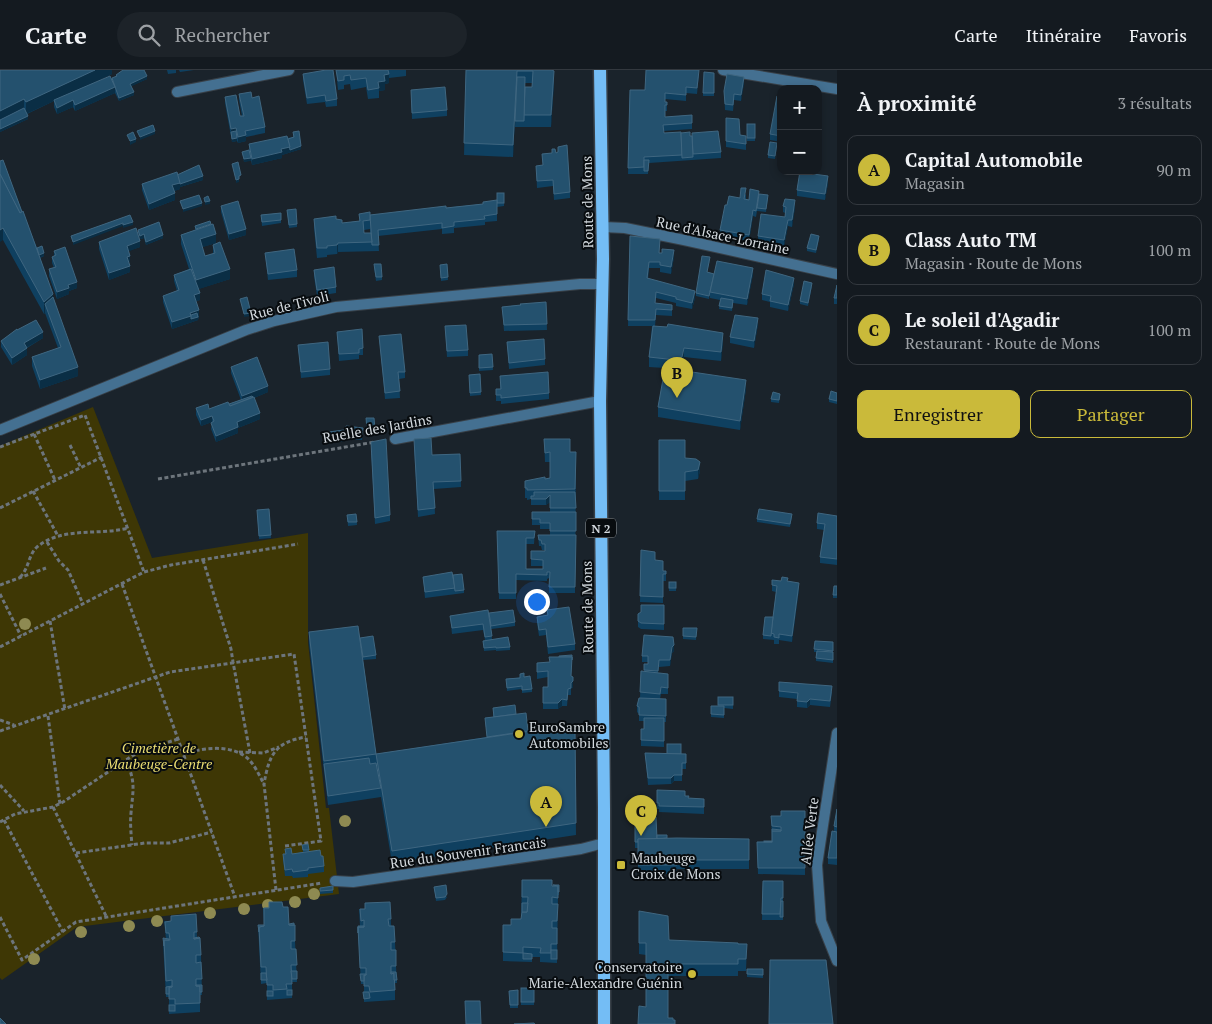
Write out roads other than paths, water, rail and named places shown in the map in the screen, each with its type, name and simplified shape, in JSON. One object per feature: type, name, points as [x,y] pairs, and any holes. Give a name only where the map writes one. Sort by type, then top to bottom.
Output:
[{"type":"main road","name":"Route de Mons","points":[[600,70],[602,227],[600,400],[604,843],[603,1021]]},
{"type":"street","points":[[177,92],[289,70]]},
{"type":"street","points":[[723,70],[837,88]]},
{"type":"street","name":"Rue d'Alsace-Lorraine","points":[[602,227],[625,228],[837,274]]},
{"type":"street","name":"Rue de Tivoli","points":[[0,430],[246,330],[274,321],[345,306],[580,284],[602,284]]},
{"type":"street","name":"Ruelle des Jardins","points":[[395,439],[600,400]]},
{"type":"street","name":"Allée Verte","points":[[837,733],[817,865],[821,921],[837,961]]},
{"type":"street","name":"Rue du Souvenir Francais","points":[[335,881],[353,882],[581,850],[604,843]]},
{"type":"place","name":"Class Auto TM","points":[[677,398]]},
{"type":"place","name":"EuroSambre Automobiles","points":[[519,734]]},
{"type":"place","name":"Capital Automobile","points":[[546,827]]},
{"type":"place","name":"Le soleil d'Agadir","points":[[641,836]]},
{"type":"place","name":"Maubeuge Croix de Mons","points":[[621,865]]},
{"type":"place","name":"Conservatoire Marie-Alexandre Guénin","points":[[692,974]]},
{"type":"park label","name":"Cimetière de Maubeuge-Centre","points":[[159,756]]}]
